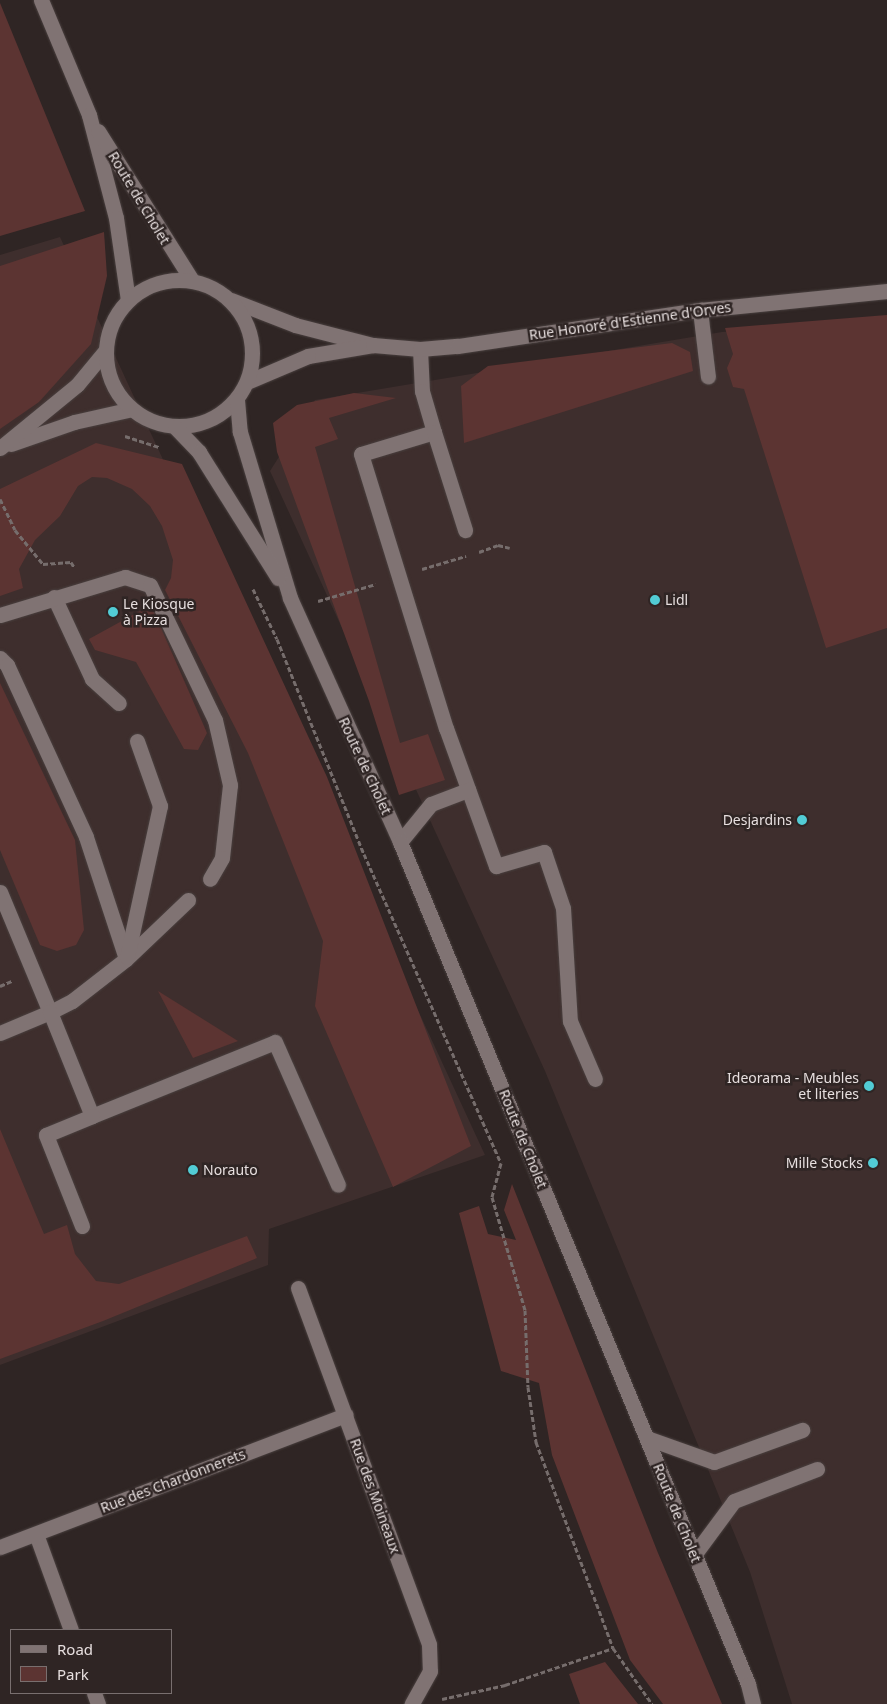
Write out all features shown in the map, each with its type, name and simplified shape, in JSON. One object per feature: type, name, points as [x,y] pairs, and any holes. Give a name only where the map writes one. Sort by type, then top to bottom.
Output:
[{"type":"main road","name":"Route de Cholet","points":[[41,0],[88,115],[116,218],[128,300]]},
{"type":"main road","name":"Route de Cholet","points":[[88,115],[192,280]]},
{"type":"main road","points":[[192,280],[213,287],[231,300],[244,318],[252,339],[253,360],[247,382],[237,400],[209,421],[175,427],[160,424],[132,410],[117,393],[108,372],[106,350],[116,314],[128,300],[157,282],[192,280]]},
{"type":"main road","name":"Rue Honoré d'Estienne d'Orves","points":[[231,300],[295,325],[373,345],[420,349],[458,346],[700,310],[887,291]]},
{"type":"main road","points":[[700,310],[708,377]]},
{"type":"main road","name":"Rue Honoré d'Estienne d'Orves","points":[[247,382],[308,356],[373,345]]},
{"type":"main road","points":[[420,349],[422,391],[465,530]]},
{"type":"main road","points":[[0,448],[77,385],[106,350]]},
{"type":"main road","name":"Route de Cholet","points":[[237,400],[240,432],[290,598]]},
{"type":"main road","points":[[0,448],[74,422],[132,410]]},
{"type":"main road","name":"Route de Cholet","points":[[175,427],[199,452],[228,495],[290,598],[400,842],[748,1684],[753,1704]]},
{"type":"main road","points":[[434,432],[361,454],[468,790],[496,866],[544,852],[563,908],[570,1021],[596,1080]]},
{"type":"main road","points":[[0,615],[54,597],[125,577],[150,585],[215,720],[230,785],[222,858],[210,879]]},
{"type":"main road","points":[[54,597],[92,680],[119,704]]},
{"type":"main road","points":[[0,658],[7,665],[86,837],[126,959]]},
{"type":"main road","points":[[126,959],[160,806],[137,741]]},
{"type":"main road","points":[[400,842],[431,804],[468,790]]},
{"type":"main road","points":[[0,892],[92,1116]]},
{"type":"main road","points":[[0,1033],[72,1002],[126,959],[188,900]]},
{"type":"main road","points":[[82,1226],[46,1135],[275,1042],[338,1185]]},
{"type":"main road","name":"Rue des Moineaux","points":[[298,1288],[429,1645],[430,1672],[412,1704]]},
{"type":"main road","name":"Rue des Chardonnerets","points":[[0,1547],[346,1415]]},
{"type":"main road","points":[[647,1438],[714,1462],[802,1430]]},
{"type":"main road","points":[[694,1555],[734,1501],[817,1469]]},
{"type":"main road","points":[[36,1534],[71,1629]]},
{"type":"main road","name":"Route de Cholet","points":[[748,1684],[764,1704]]},
{"type":"path","points":[[116,433],[166,450]]},
{"type":"path","points":[[0,500],[15,530],[43,564],[71,562],[88,587]]},
{"type":"path","points":[[252,587],[277,639],[364,854],[501,1163],[492,1197],[525,1310],[528,1386],[536,1442],[613,1648],[652,1704]]},
{"type":"path","points":[[439,1700],[505,1685],[613,1648]]},
{"type":"shaded area","points":[[60,237],[485,1155],[269,1229],[268,1265],[0,1365],[0,255]]},
{"type":"shaded area","points":[[887,321],[887,1704],[792,1704],[750,1572],[545,1071],[270,471],[315,400],[722,332]]},
{"type":"green space","points":[[0,3],[85,211],[0,236]]},
{"type":"green space","points":[[104,232],[107,276],[91,344],[39,402],[0,429],[0,266]]},
{"type":"green space","points":[[887,315],[887,628],[826,648],[744,389],[733,387],[727,368],[733,354],[725,328]]},
{"type":"green space","points":[[672,343],[690,352],[693,371],[464,443],[461,386],[488,366]]},
{"type":"green space","points":[[354,393],[396,398],[329,418],[338,439],[315,447],[400,743],[428,734],[445,780],[399,795],[369,701],[277,452],[273,423],[297,405]]},
{"type":"green space","points":[[96,443],[182,464],[327,777],[471,1146],[393,1187],[315,1006],[323,941],[248,753],[165,590],[171,578],[173,560],[162,526],[150,506],[132,489],[107,478],[92,477],[78,486],[60,516],[35,540],[19,569],[23,588],[0,596],[0,489]]},
{"type":"green space","points":[[151,605],[207,733],[198,750],[184,749],[136,662],[95,650],[89,639]]},
{"type":"green space","points":[[0,683],[75,840],[84,930],[76,945],[57,951],[40,945],[0,850]]},
{"type":"green space","points":[[158,991],[238,1041],[193,1058]]},
{"type":"green space","points":[[0,1129],[44,1234],[67,1225],[75,1254],[96,1281],[119,1284],[247,1236],[257,1258],[103,1321],[0,1359]]},
{"type":"green space","points":[[512,1184],[658,1553],[722,1704],[663,1704],[630,1660],[552,1455],[539,1383],[501,1371],[459,1213],[479,1206],[488,1234],[516,1240],[504,1210]]},
{"type":"green space","points":[[605,1662],[638,1704],[580,1704],[569,1674]]},
{"type":"place","name":"Lidl","points":[[655,600]]},
{"type":"place","name":"Le Kiosque à Pizza","points":[[113,612]]},
{"type":"place","name":"Desjardins","points":[[802,820]]},
{"type":"place","name":"Ideorama - Meubles et literies","points":[[869,1086]]},
{"type":"place","name":"Mille Stocks","points":[[873,1163]]},
{"type":"place","name":"Norauto","points":[[193,1170]]}]
